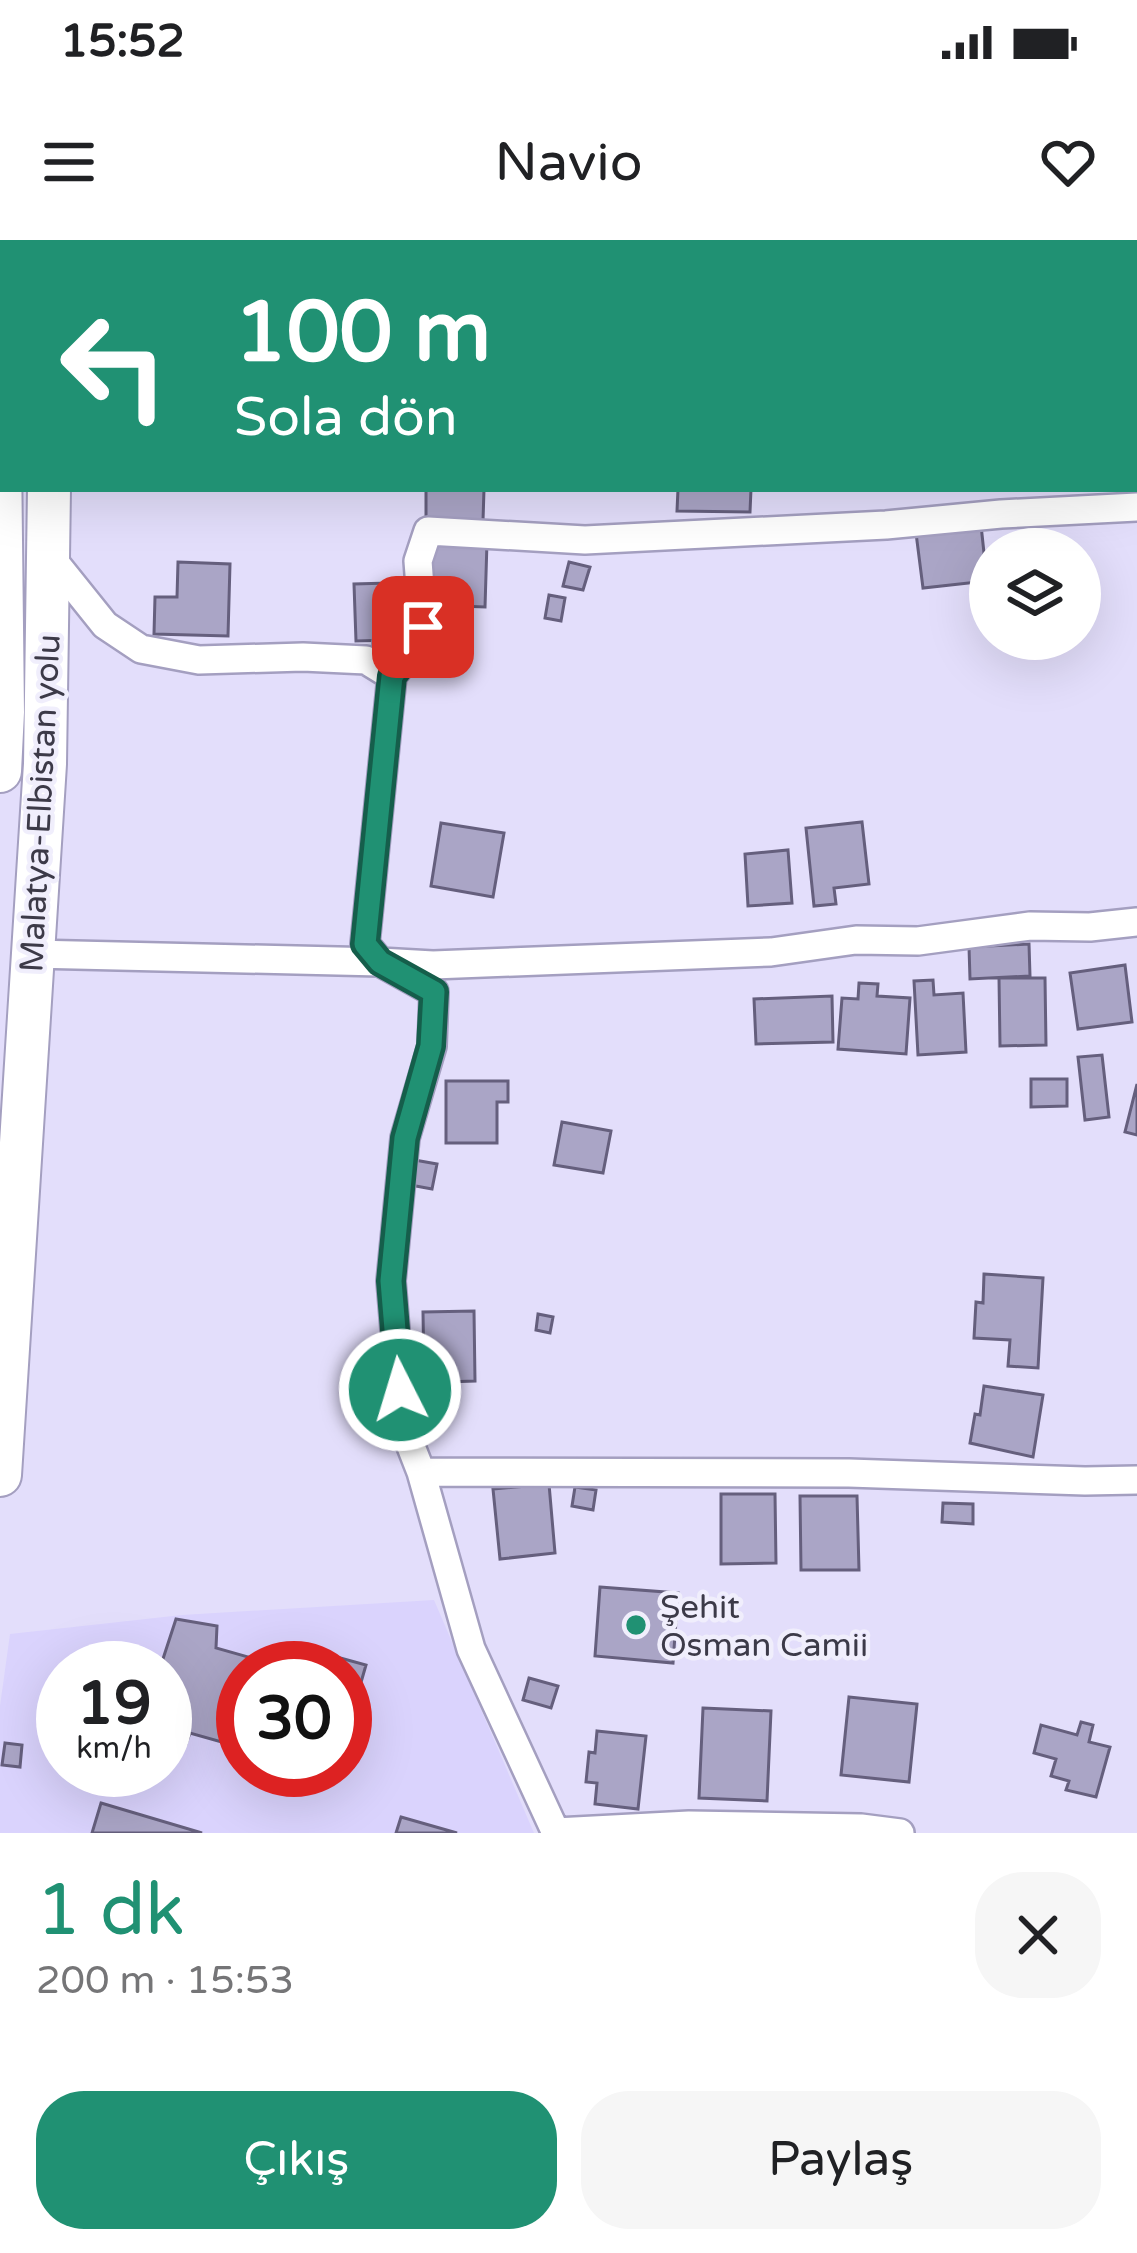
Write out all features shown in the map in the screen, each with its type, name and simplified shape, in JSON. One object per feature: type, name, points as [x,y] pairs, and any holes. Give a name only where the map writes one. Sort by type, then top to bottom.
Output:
[{"type":"main road","name":"Malatya-Elbistan yolu","points":[[0,454],[0,467]]},
{"type":"main road","name":"Malatya-Elbistan yolu","points":[[0,492],[0,771]]},
{"type":"main road","name":"Malatya-Elbistan yolu","points":[[0,1475],[45,764],[49,492]]},
{"type":"street","points":[[392,676],[416,645],[423,627],[418,561],[428,532],[585,540],[730,535],[1137,507]]},
{"type":"street","points":[[48,554],[105,625],[141,649],[199,660],[366,660],[392,676]]},
{"type":"street","points":[[387,643],[392,676],[365,944],[380,962],[434,992],[431,1046],[405,1138],[391,1281],[403,1426],[472,1649],[556,1832],[689,1825],[900,1833]]},
{"type":"street","points":[[33,954],[433,965],[771,952],[856,940],[917,941],[1030,926],[1137,922]]},
{"type":"street","points":[[421,1472],[849,1473],[1137,1480]]},
{"type":"shaded area","points":[[434,1600],[534,1833],[0,1833],[0,1706],[10,1634],[182,1615]]},
{"type":"building","points":[[426,492],[484,492],[483,521],[426,518]]},
{"type":"building","points":[[678,492],[751,492],[750,512],[677,511]]},
{"type":"building","points":[[981,525],[969,528],[969,583],[923,588],[916,533]]},
{"type":"building","points":[[432,541],[487,542],[485,607],[430,605]]},
{"type":"building","points":[[178,562],[230,564],[228,636],[154,634],[155,597],[177,597]]},
{"type":"building","points":[[569,562],[590,567],[583,590],[563,586]]},
{"type":"building","points":[[389,583],[391,640],[356,641],[354,584]]},
{"type":"building","points":[[549,595],[565,598],[561,621],[545,618]]},
{"type":"building","points":[[862,822],[869,884],[834,888],[836,904],[814,906],[806,828]]},
{"type":"building","points":[[441,823],[504,833],[493,897],[431,886]]},
{"type":"building","points":[[788,850],[792,903],[748,906],[745,854]]},
{"type":"building","points":[[1029,944],[1030,976],[970,979],[969,947]]},
{"type":"building","points":[[1125,965],[1132,1022],[1078,1029],[1070,973]]},
{"type":"building","points":[[999,978],[1045,978],[1046,1045],[1000,1046]]},
{"type":"building","points":[[933,980],[934,995],[963,993],[966,1052],[918,1055],[914,981]]},
{"type":"building","points":[[859,983],[878,984],[877,996],[910,998],[906,1054],[838,1049],[842,998],[858,999]]},
{"type":"building","points":[[832,996],[833,1042],[756,1044],[754,999]]},
{"type":"building","points":[[1102,1055],[1109,1117],[1085,1120],[1078,1057]]},
{"type":"building","points":[[1031,1079],[1067,1079],[1067,1106],[1031,1107]]},
{"type":"building","points":[[446,1081],[508,1081],[508,1102],[497,1102],[497,1143],[446,1143]]},
{"type":"building","points":[[1137,1084],[1137,1135],[1125,1132]]},
{"type":"building","points":[[562,1122],[611,1131],[603,1173],[554,1165]]},
{"type":"building","points":[[409,1159],[437,1164],[432,1189],[405,1184]]},
{"type":"building","points":[[984,1274],[1043,1278],[1038,1368],[1008,1366],[1010,1340],[974,1338]]},
{"type":"building","points":[[474,1311],[475,1381],[445,1382],[444,1373],[424,1374],[423,1312]]},
{"type":"building","points":[[538,1314],[553,1317],[550,1333],[536,1330]]},
{"type":"building","points":[[984,1386],[1043,1395],[1033,1457],[970,1443]]},
{"type":"building","points":[[549,1484],[555,1553],[500,1559],[493,1489]]},
{"type":"building","points":[[575,1487],[596,1490],[593,1510],[572,1506]]},
{"type":"building","points":[[721,1494],[775,1494],[776,1563],[721,1564]]},
{"type":"building","points":[[800,1496],[857,1496],[859,1570],[801,1570]]},
{"type":"building","points":[[943,1503],[973,1504],[973,1524],[942,1522]]},
{"type":"building","name":"Şehit Osman Camii","points":[[600,1587],[678,1593],[673,1663],[595,1656]]},
{"type":"building","points":[[176,1619],[217,1626],[216,1740],[192,1734],[192,1641],[169,1641]]},
{"type":"building","points":[[529,1678],[558,1686],[551,1708],[523,1700]]},
{"type":"building","points":[[849,1697],[917,1704],[909,1782],[841,1775]]},
{"type":"building","points":[[703,1708],[771,1711],[767,1801],[699,1798]]},
{"type":"building","points":[[1081,1722],[1093,1725],[1089,1742],[1110,1747],[1096,1797],[1066,1790],[1069,1781],[1051,1776],[1056,1759],[1034,1753],[1041,1725],[1077,1735]]},
{"type":"building","points":[[597,1731],[646,1736],[638,1809],[595,1804],[597,1783],[586,1782]]},
{"type":"building","points":[[5,1743],[22,1745],[20,1767],[2,1765]]},
{"type":"building","points":[[101,1803],[202,1833],[92,1833]]},
{"type":"building","points":[[401,1817],[457,1833],[396,1833]]},
{"type":"place","name":"Şehit Osman Camii","points":[[636,1625]]},
{"type":"route","points":[[400,1390],[391,1281],[405,1138],[431,1046],[434,992],[380,962],[365,944],[392,676],[416,645],[423,627]]}]
